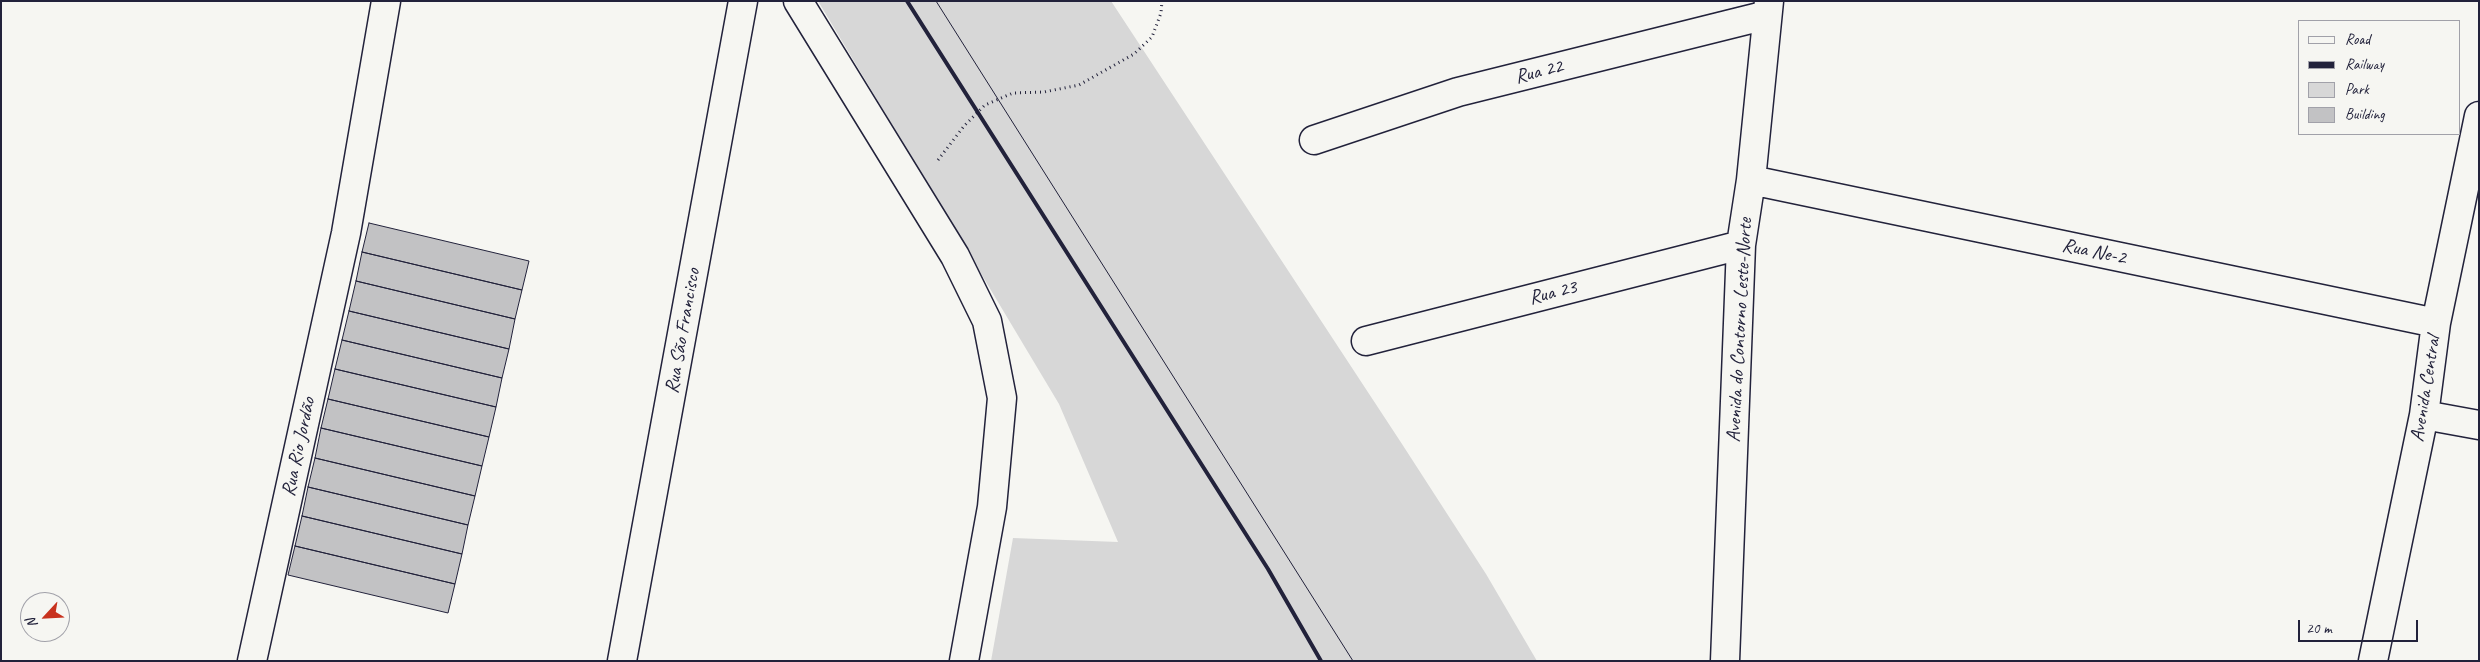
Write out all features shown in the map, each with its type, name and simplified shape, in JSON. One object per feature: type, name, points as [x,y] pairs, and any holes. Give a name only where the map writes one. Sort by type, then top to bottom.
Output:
[{"type":"street","name":"Rua Rio Jordão","points":[[252,661],[346,233],[386,1]]},
{"type":"street","name":"Rua São Francisco","points":[[622,661],[743,1]]},
{"type":"street","points":[[798,1],[955,256],[987,321],[1002,398],[992,507],[964,661]]},
{"type":"street","name":"Rua 22","points":[[1314,140],[1458,92],[1768,8]]},
{"type":"street","name":"Avenida do Contorno Leste-Norte","points":[[1725,661],[1741,246],[1751,180],[1768,8]]},
{"type":"street","name":"Avenida Central","points":[[2373,661],[2424,414],[2436,323],[2479,116]]},
{"type":"street","name":"Rua Ne-2","points":[[1751,180],[2436,323]]},
{"type":"street","name":"Rua 23","points":[[1366,341],[1741,246]]},
{"type":"street","points":[[2424,414],[2479,425]]},
{"type":"path","points":[[913,186],[948,150],[964,126],[985,105],[1013,93],[1044,92],[1079,85],[1134,54],[1152,36],[1161,13],[1162,1]]},
{"type":"green space","points":[[818,1],[1111,1],[1486,574],[1537,661],[991,661],[1013,538],[1118,542],[1059,404]]},
{"type":"building","points":[[369,223],[529,261],[522,290],[362,252]]},
{"type":"building","points":[[362,252],[522,290],[515,319],[356,281]]},
{"type":"building","points":[[356,281],[515,319],[509,349],[349,311]]},
{"type":"building","points":[[349,311],[509,349],[502,378],[342,340]]},
{"type":"building","points":[[342,340],[502,378],[496,407],[335,369]]},
{"type":"building","points":[[335,369],[496,407],[489,437],[328,399]]},
{"type":"building","points":[[328,399],[489,437],[482,466],[321,428]]},
{"type":"building","points":[[321,428],[482,466],[475,496],[315,458]]},
{"type":"building","points":[[315,458],[475,496],[468,525],[308,487]]},
{"type":"building","points":[[308,487],[468,525],[462,554],[302,516]]},
{"type":"building","points":[[302,516],[462,554],[455,584],[295,546]]},
{"type":"building","points":[[295,546],[455,584],[448,613],[288,575]]},
{"type":"tram line","points":[[936,1],[1353,661]]},
{"type":"railway","points":[[907,1],[1268,569],[1321,661]]}]
